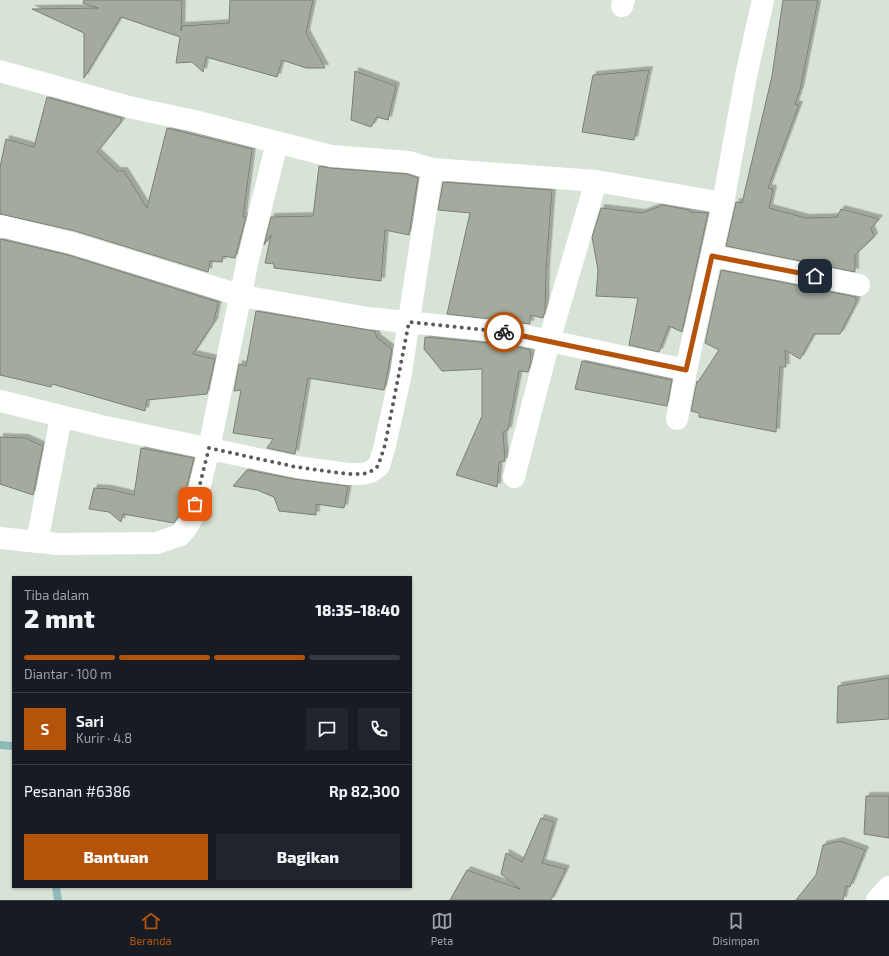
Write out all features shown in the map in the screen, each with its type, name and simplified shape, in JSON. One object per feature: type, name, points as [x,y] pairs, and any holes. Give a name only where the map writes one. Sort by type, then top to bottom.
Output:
[{"type":"street","points":[[678,419],[686,370],[712,256],[746,76],[763,0]]},
{"type":"street","points":[[0,71],[129,107],[194,121],[331,156],[409,162],[432,169],[596,181],[723,203]]},
{"type":"street","points":[[0,538],[58,544],[157,543],[180,535],[186,528],[192,518],[209,448],[242,296],[248,259],[277,142]]},
{"type":"street","points":[[0,401],[61,417],[296,467],[348,474],[363,474],[370,472],[378,466],[385,445],[409,322],[432,169]]},
{"type":"street","points":[[514,477],[549,341],[596,181]]},
{"type":"street","points":[[0,226],[71,243],[242,296],[368,318],[512,333],[686,370]]},
{"type":"street","points":[[712,256],[859,285]]},
{"type":"street","points":[[37,542],[61,417]]},
{"type":"street","points":[[876,900],[889,887]]},
{"type":"building","points":[[84,0],[182,0],[181,31],[182,26],[229,23],[230,0],[313,0],[306,33],[325,68],[306,68],[282,60],[277,77],[206,57],[203,72],[192,62],[176,63],[180,37],[121,17],[84,78],[84,33],[32,9],[98,8],[83,3]]},
{"type":"building","points":[[783,0],[818,0],[800,90],[795,104],[799,105],[768,188],[773,189],[769,208],[806,218],[837,217],[841,209],[879,219],[871,228],[874,237],[855,255],[855,272],[726,246],[736,202],[742,203],[772,76]]},
{"type":"building","points":[[649,70],[634,140],[582,132],[593,75]]},
{"type":"building","points":[[355,71],[396,86],[388,120],[377,117],[371,127],[351,120]]},
{"type":"building","points":[[47,97],[121,118],[121,122],[97,152],[117,171],[124,171],[147,208],[167,128],[252,149],[243,217],[246,217],[235,258],[223,256],[222,262],[210,261],[208,272],[75,231],[0,214],[0,167],[6,139],[34,147]]},
{"type":"building","points":[[319,166],[407,174],[418,178],[409,235],[385,230],[381,281],[274,268],[274,264],[265,263],[271,235],[264,245],[271,217],[313,216]]},
{"type":"building","points":[[443,182],[552,190],[546,269],[545,311],[543,318],[530,315],[530,324],[447,314],[470,213],[438,210]]},
{"type":"building","points":[[663,205],[689,210],[690,212],[708,213],[682,332],[669,326],[659,352],[629,345],[638,298],[596,296],[598,270],[592,237],[601,208],[642,213]]},
{"type":"building","points":[[0,239],[68,255],[218,302],[214,322],[193,354],[215,359],[207,394],[147,400],[145,411],[52,384],[51,387],[0,375]]},
{"type":"building","points":[[721,270],[856,297],[856,303],[840,334],[814,334],[800,359],[785,350],[786,367],[780,367],[776,432],[699,417],[699,413],[691,411],[697,381],[698,382],[719,350],[705,343]]},
{"type":"building","points":[[256,311],[375,331],[377,338],[392,349],[384,390],[308,378],[295,454],[267,448],[273,439],[233,433],[241,390],[234,391],[239,364],[246,366]]},
{"type":"building","points":[[425,337],[510,345],[530,350],[531,362],[528,372],[519,371],[508,430],[503,432],[505,461],[499,462],[497,487],[456,475],[482,416],[482,369],[442,371],[424,349]]},
{"type":"building","points":[[582,361],[672,380],[667,406],[575,389]]},
{"type":"building","points":[[0,437],[25,438],[43,446],[33,495],[0,484]]},
{"type":"building","points":[[141,448],[194,458],[180,513],[174,523],[123,514],[121,522],[109,512],[89,509],[94,488],[109,489],[134,495]]},
{"type":"building","points":[[247,470],[294,479],[348,486],[344,508],[316,504],[316,515],[279,511],[274,497],[257,490],[233,486]]},
{"type":"building","points":[[889,678],[889,719],[837,723],[838,686]]},
{"type":"building","points":[[866,796],[889,796],[889,838],[864,834]]},
{"type":"building","points":[[541,818],[554,822],[542,863],[566,869],[551,900],[450,900],[467,870],[520,889],[501,874],[506,853],[522,862]]},
{"type":"building","points":[[840,841],[865,850],[850,887],[846,886],[843,900],[796,900],[816,875],[823,845]]},
{"type":"waterway","points":[[0,745],[12,746]]},
{"type":"waterway","points":[[56,888],[58,900]]},
{"type":"way so far","points":[[195,504],[209,448],[296,467],[348,474],[363,474],[370,472],[378,466],[385,445],[409,322],[504,332]]},
{"type":"route","points":[[504,332],[686,370],[712,256],[815,276]]}]
